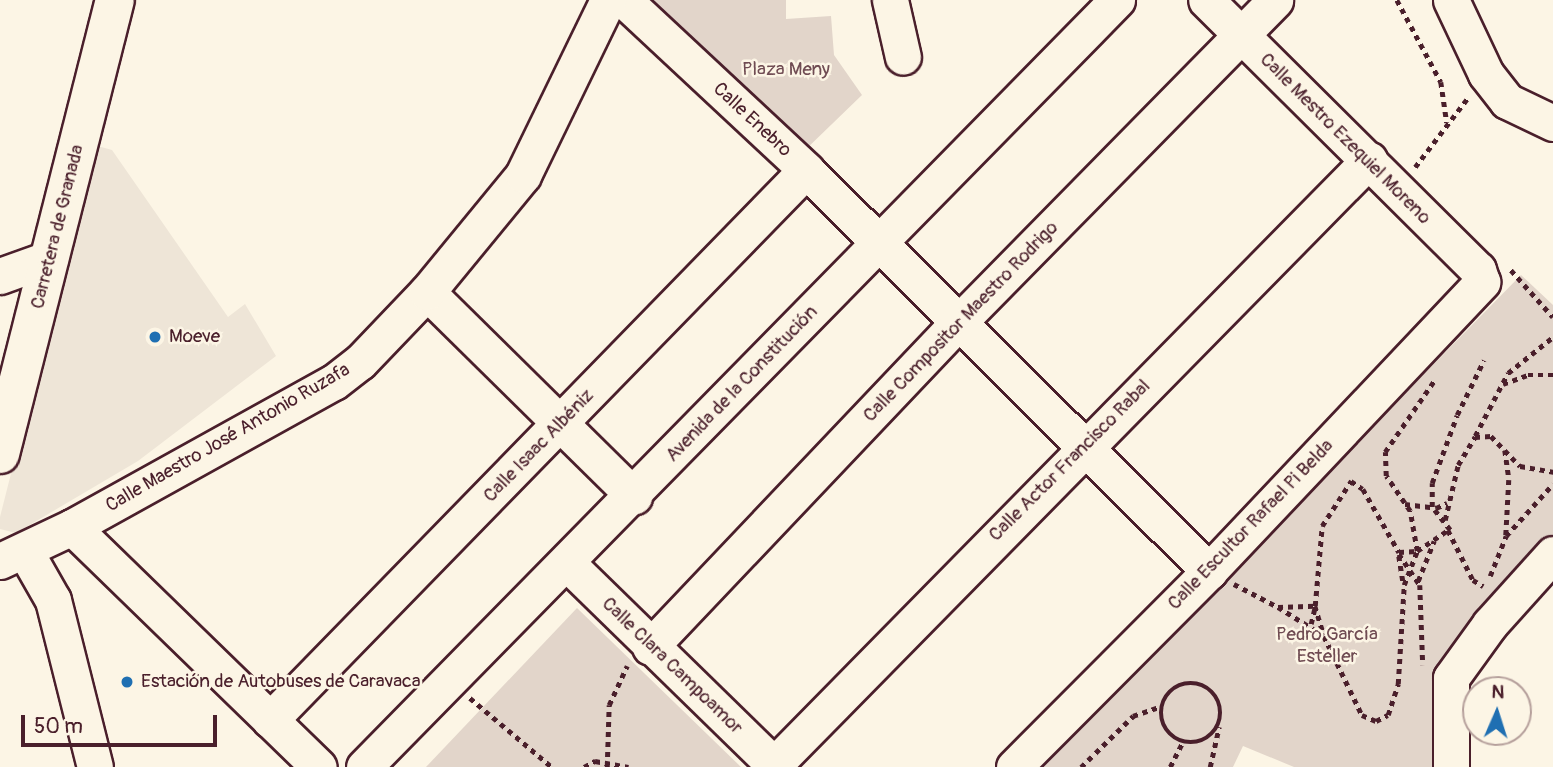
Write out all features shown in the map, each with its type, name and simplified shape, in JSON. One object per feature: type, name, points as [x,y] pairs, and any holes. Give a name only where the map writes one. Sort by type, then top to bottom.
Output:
[{"type":"main road","name":"Carretera de Granada","points":[[0,454],[115,0]]},
{"type":"street","name":"Calle Maestro José Antonio Ruzafa","points":[[13,556],[72,527],[334,382],[368,355],[427,292],[523,175],[608,0]]},
{"type":"street","name":"Calle Enebro","points":[[624,0],[806,170],[957,324],[1209,571]]},
{"type":"street","points":[[890,0],[902,57]]},
{"type":"street","name":"Avenida de la Constitución","points":[[364,767],[568,564],[877,243],[1117,0]]},
{"type":"street","name":"Calle Mestro Ezequiel Moreno","points":[[1206,0],[1397,190],[1499,277]]},
{"type":"street","name":"Calle Compositor Maestro Rodrigo","points":[[648,645],[957,324],[1275,0]]},
{"type":"street","points":[[1451,0],[1486,74],[1507,101],[1553,124]]},
{"type":"street","name":"Calle Actor Francisco Rabal","points":[[775,766],[1083,447],[1369,160]]},
{"type":"street","name":"Calle Isaac Albéniz","points":[[270,720],[806,170]]},
{"type":"street","points":[[0,276],[50,258]]},
{"type":"street","name":"Calle Escultor Rafael Pi Belda","points":[[1014,767],[1499,277]]},
{"type":"street","points":[[427,292],[634,496]]},
{"type":"street","points":[[72,527],[319,767]]},
{"type":"street","points":[[1451,767],[1451,678],[1490,624],[1553,554]]},
{"type":"street","points":[[13,556],[53,600],[95,767]]},
{"type":"street","name":"Calle Clara Campoamor","points":[[568,564],[775,766]]},
{"type":"path","points":[[1397,0],[1441,82],[1447,124]]},
{"type":"path","points":[[1397,190],[1486,74]]},
{"type":"path","points":[[1499,277],[1553,317]]},
{"type":"path","points":[[1315,606],[1324,636],[1362,715],[1368,720],[1382,719],[1396,694],[1404,593],[1409,566],[1417,551],[1444,530],[1447,503],[1458,465],[1499,387],[1529,352],[1552,336]]},
{"type":"path","points":[[1484,360],[1440,454],[1432,483],[1432,508],[1445,519],[1473,580],[1494,590]]},
{"type":"path","points":[[1499,387],[1528,374],[1553,375]]},
{"type":"path","points":[[1417,551],[1415,529],[1404,503],[1386,476],[1385,452],[1438,376]]},
{"type":"path","points":[[1475,437],[1491,436],[1520,466],[1553,472]]},
{"type":"path","points":[[1506,450],[1509,480],[1506,536]]},
{"type":"path","points":[[1311,624],[1322,526],[1351,481],[1363,489],[1418,582]]},
{"type":"path","points":[[1484,586],[1506,536],[1553,484]]},
{"type":"path","points":[[1404,503],[1432,508],[1447,503]]},
{"type":"path","points":[[1444,530],[1451,533]]},
{"type":"path","points":[[1418,582],[1434,540]]},
{"type":"path","points":[[1399,552],[1417,551]]},
{"type":"path","points":[[1399,552],[1404,593]]},
{"type":"path","points":[[1209,571],[1311,624],[1324,636]]},
{"type":"path","points":[[1404,593],[1410,580],[1418,582]]},
{"type":"path","points":[[1278,607],[1315,606]]},
{"type":"path","points":[[605,765],[613,694],[648,645]]},
{"type":"path","points":[[452,681],[552,767]]},
{"type":"path","points":[[1081,767],[1132,716],[1162,706],[1179,685],[1197,684],[1219,701],[1220,720],[1210,767]]},
{"type":"path","points":[[1162,706],[1163,724],[1183,742]]},
{"type":"path","points":[[1183,742],[1206,738],[1220,720]]},
{"type":"path","points":[[1170,767],[1183,742]]},
{"type":"path","points":[[584,767],[628,767]]},
{"type":"shaded area","name":"Moeve","points":[[94,145],[112,150],[228,317],[245,304],[276,356],[138,461],[16,533],[0,529],[0,517]]},
{"type":"green space","name":"Plaza Meny","points":[[643,0],[786,0],[786,19],[831,16],[834,55],[862,95],[802,153]]},
{"type":"green space","name":"Pedro García Esteller","points":[[1521,275],[1553,305],[1553,540],[1469,639],[1443,767],[1294,767],[1243,746],[1233,767],[1039,767]]},
{"type":"green space","points":[[577,608],[741,767],[426,767]]},
{"type":"place","name":"Moeve","points":[[155,337]]},
{"type":"place","name":"Estación de Autobuses de Caravaca","points":[[127,682]]}]
